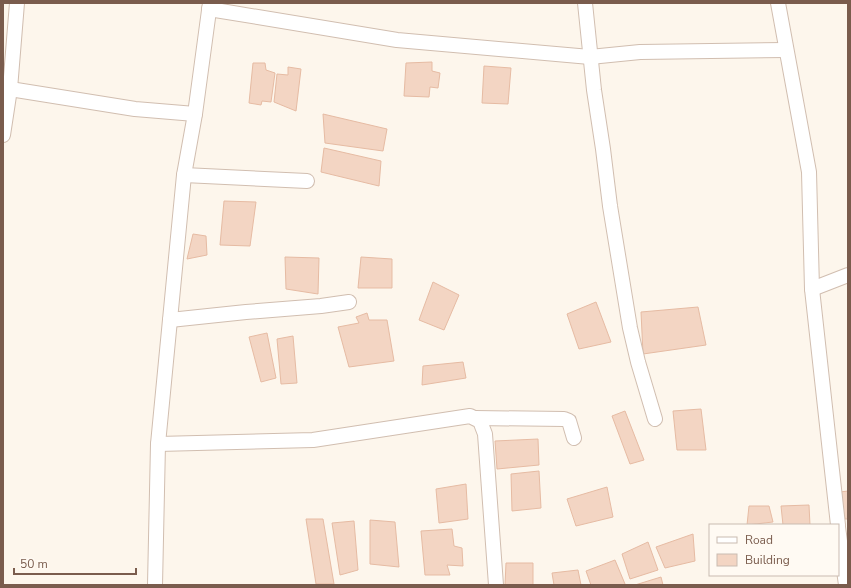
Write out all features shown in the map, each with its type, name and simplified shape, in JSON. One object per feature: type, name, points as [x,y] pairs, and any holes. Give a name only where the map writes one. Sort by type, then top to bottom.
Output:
[{"type":"street","points":[[3,135],[10,89],[17,3]]},
{"type":"street","points":[[585,3],[594,90],[604,149],[610,206],[630,328],[638,362],[655,419]]},
{"type":"street","points":[[778,3],[810,172],[812,289],[838,524]]},
{"type":"street","points":[[155,585],[158,444],[184,175],[195,114],[210,6],[398,40],[590,57],[640,52],[786,50]]},
{"type":"street","points":[[10,89],[135,109],[195,114]]},
{"type":"street","points":[[184,175],[307,181]]},
{"type":"street","points":[[812,289],[848,275]]},
{"type":"street","points":[[170,320],[349,302]]},
{"type":"street","points":[[158,444],[314,440],[470,416],[475,418],[564,419],[569,421],[574,438]]},
{"type":"street","points":[[475,418],[480,422],[485,434],[496,585]]},
{"type":"street","points":[[839,533],[846,585]]},
{"type":"building","points":[[432,62],[432,71],[440,73],[438,88],[430,87],[429,97],[404,96],[406,63]]},
{"type":"building","points":[[253,63],[265,63],[266,70],[275,73],[271,102],[262,101],[261,105],[249,103]]},
{"type":"building","points":[[484,66],[511,68],[508,104],[482,103]]},
{"type":"building","points":[[288,67],[301,69],[296,111],[274,102],[277,74],[288,75]]},
{"type":"building","points":[[323,114],[387,129],[383,151],[325,143]]},
{"type":"building","points":[[324,148],[381,161],[379,186],[321,172]]},
{"type":"building","points":[[224,201],[256,202],[250,246],[220,245]]},
{"type":"building","points":[[193,234],[206,236],[207,255],[187,259]]},
{"type":"building","points":[[285,257],[319,258],[318,294],[286,289]]},
{"type":"building","points":[[361,257],[392,259],[392,288],[358,288]]},
{"type":"building","points":[[433,282],[459,295],[444,330],[419,320]]},
{"type":"building","points":[[596,302],[611,342],[579,349],[567,314]]},
{"type":"building","points":[[698,307],[706,345],[643,354],[641,312]]},
{"type":"building","points":[[367,313],[369,320],[387,320],[394,361],[349,367],[338,327],[359,323],[356,317]]},
{"type":"building","points":[[267,333],[276,378],[261,382],[249,337]]},
{"type":"building","points":[[293,336],[297,383],[281,384],[277,339]]},
{"type":"building","points":[[463,362],[466,378],[422,385],[423,366]]},
{"type":"building","points":[[701,409],[706,450],[677,450],[673,411]]},
{"type":"building","points":[[625,411],[644,460],[630,464],[612,416]]},
{"type":"building","points":[[538,439],[539,465],[497,469],[495,441]]},
{"type":"building","points":[[539,471],[541,508],[512,511],[511,474]]},
{"type":"building","points":[[466,484],[468,519],[439,523],[436,489]]},
{"type":"building","points":[[607,487],[613,517],[576,526],[567,499]]},
{"type":"building","points":[[848,491],[848,519],[845,519],[840,492]]},
{"type":"building","points":[[809,505],[810,524],[783,524],[781,506]]},
{"type":"building","points":[[749,506],[769,506],[773,522],[747,524]]},
{"type":"building","points":[[306,519],[323,519],[334,584],[316,584]]},
{"type":"building","points":[[370,520],[395,522],[399,567],[370,564]]},
{"type":"building","points":[[354,521],[358,570],[340,575],[332,523]]},
{"type":"building","points":[[452,529],[454,546],[462,548],[463,566],[447,565],[450,575],[425,575],[421,531]]},
{"type":"building","points":[[693,534],[695,561],[665,568],[656,547]]},
{"type":"building","points":[[648,542],[658,570],[630,579],[622,554]]},
{"type":"building","points":[[615,560],[625,584],[591,585],[586,571]]},
{"type":"building","points":[[506,563],[533,563],[533,585],[505,585]]},
{"type":"building","points":[[578,570],[581,585],[554,585],[552,573]]},
{"type":"building","points":[[661,577],[663,585],[635,585]]}]
